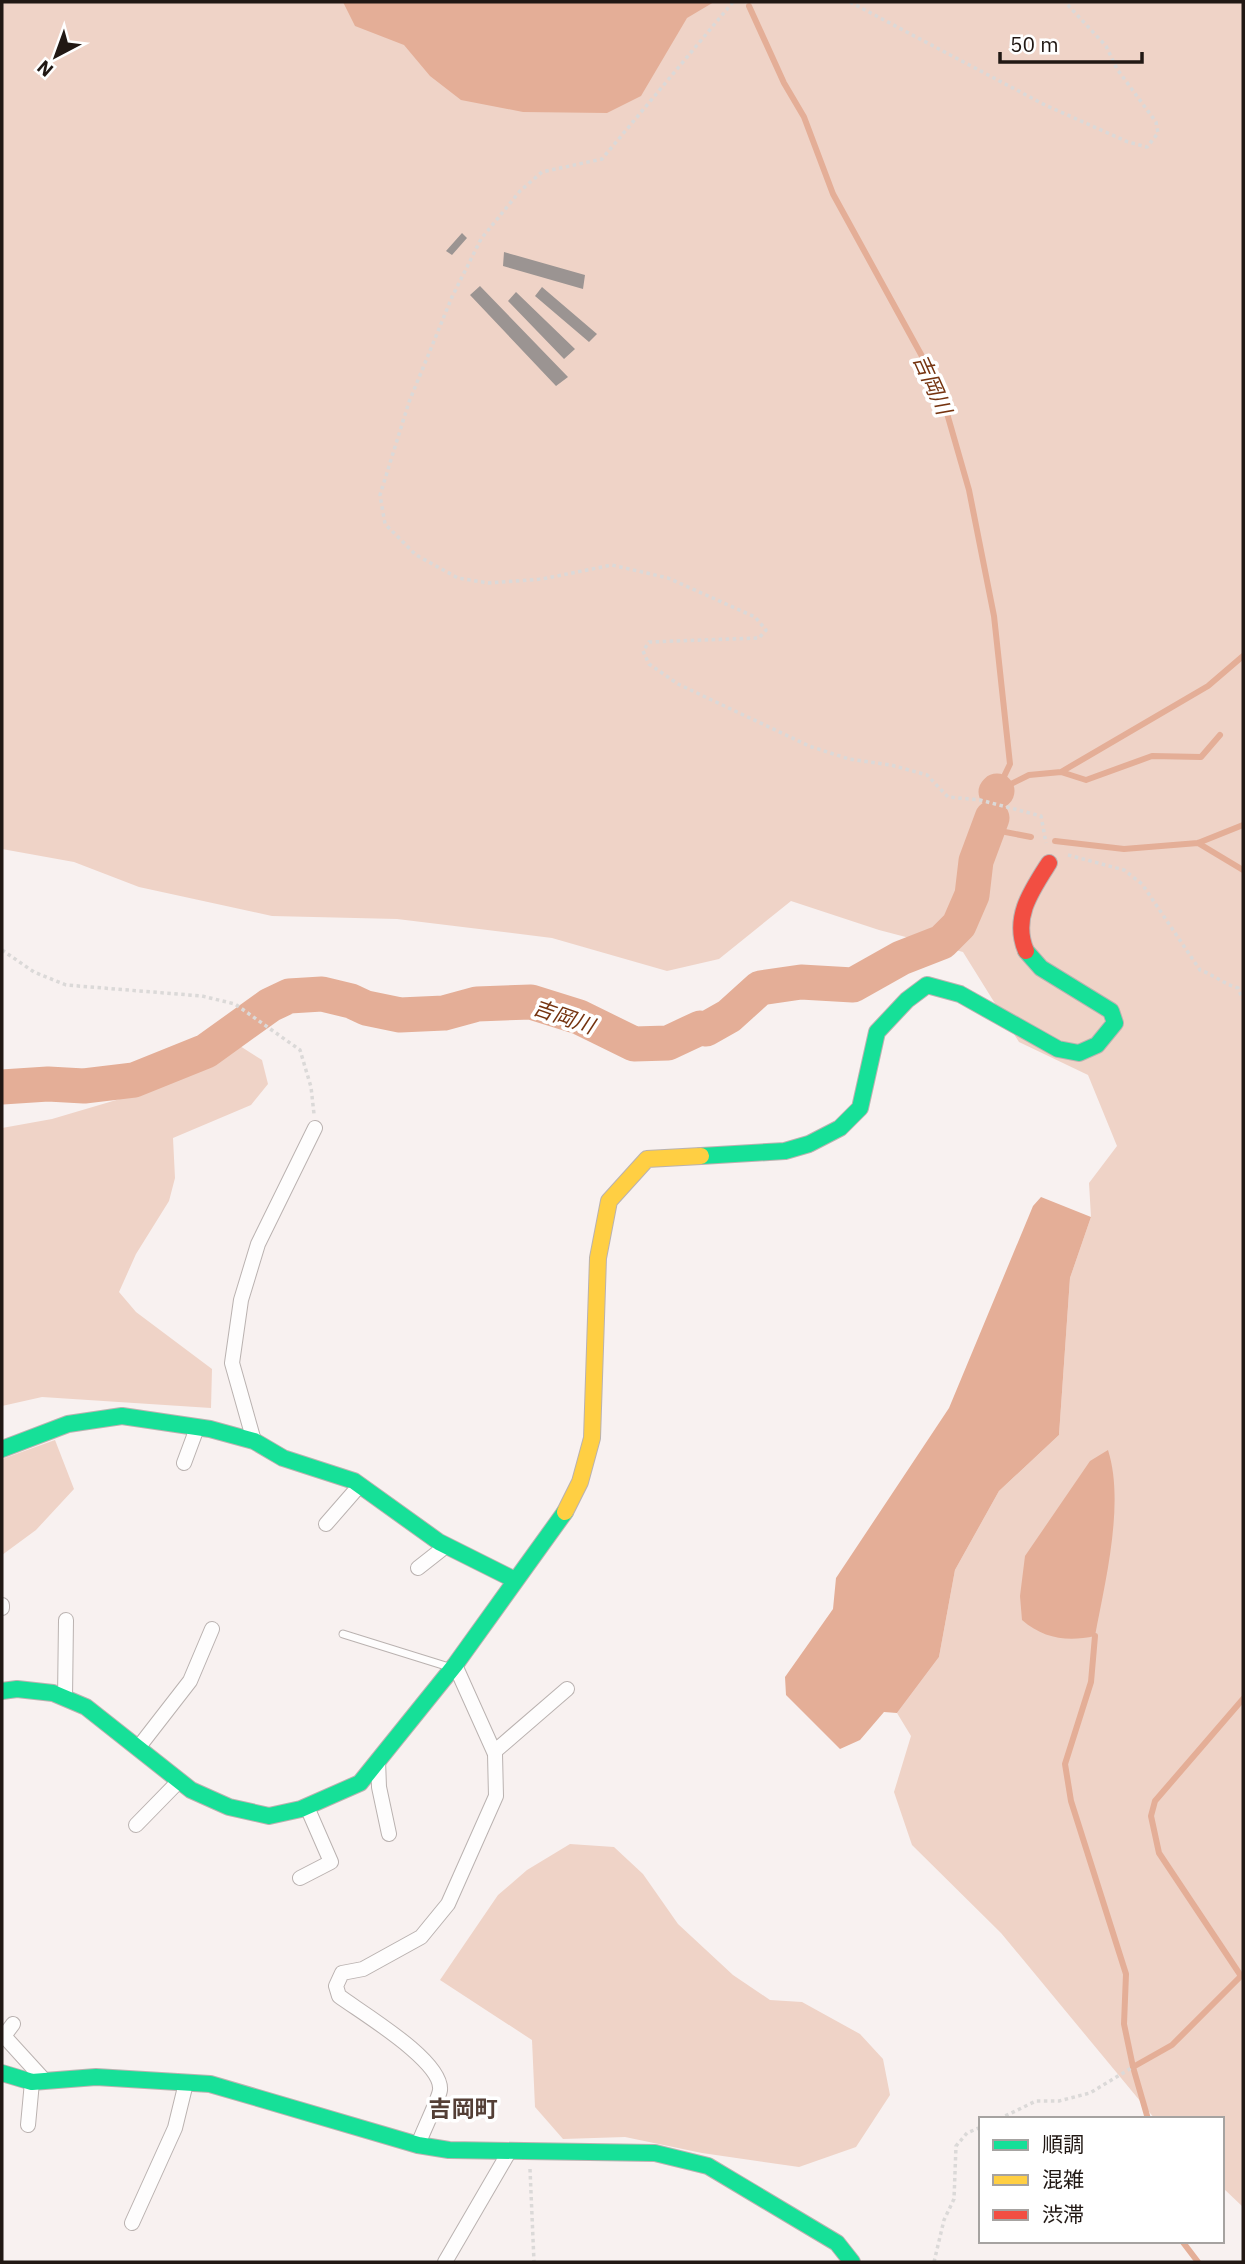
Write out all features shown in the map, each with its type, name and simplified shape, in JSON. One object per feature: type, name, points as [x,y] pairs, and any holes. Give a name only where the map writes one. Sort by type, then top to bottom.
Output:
[{"type":"street","points":[[2,1691],[17,1689],[52,1693],[86,1707],[191,1790],[229,1807],[269,1816],[307,1807],[360,1783],[454,1666],[563,1515],[580,1482],[592,1438],[598,1258],[609,1201],[616,1191],[647,1159],[785,1151],[810,1144],[840,1128],[860,1108],[877,1032],[907,1000],[927,985],[960,994],[1058,1049],[1079,1053],[1097,1045],[1115,1023],[1111,1010],[1032,962],[1018,934],[1018,917],[1031,888],[1049,863]]},
{"type":"street","points":[[254,1441],[232,1363],[241,1300],[258,1244],[316,1128]]},
{"type":"street","points":[[2,1449],[36,1439],[68,1424],[122,1416],[197,1428],[254,1441],[283,1458],[360,1485],[446,1546],[515,1580]]},
{"type":"street","points":[[184,1463],[197,1428]]},
{"type":"street","points":[[326,1524],[360,1485]]},
{"type":"street","points":[[418,1568],[446,1546]]},
{"type":"street","points":[[65,1698],[66,1620]]},
{"type":"street","points":[[138,1748],[190,1681],[212,1629]]},
{"type":"street","points":[[418,2145],[440,2093],[440,2080],[422,2057],[339,1996],[335,1986],[342,1973],[363,1969],[421,1937],[448,1904],[496,1796],[494,1752],[454,1666]]},
{"type":"street","points":[[494,1752],[567,1689]]},
{"type":"street","points":[[378,1760],[379,1787],[389,1834]]},
{"type":"street","points":[[136,1825],[179,1781]]},
{"type":"street","points":[[300,1878],[331,1862],[307,1807]]},
{"type":"street","points":[[13,2024],[4,2036],[38,2081],[28,2125]]},
{"type":"street","points":[[2,2073],[38,2081],[96,2077],[210,2084],[418,2145],[509,2152],[529,2149],[654,2153],[708,2166],[837,2243],[852,2262]]},
{"type":"street","points":[[132,2223],[175,2128],[186,2083]]},
{"type":"street","points":[[445,2262],[509,2152]]},
{"type":"lane","points":[[343,1634],[454,1666]]},
{"type":"path","points":[[733,2],[603,159],[542,172],[520,191],[481,239],[452,297],[409,402],[380,495],[385,524],[416,555],[458,578],[488,583],[542,579],[612,565],[668,578],[755,617],[766,631],[759,638],[649,642],[643,651],[649,664],[678,684],[808,746],[849,759],[891,765],[927,775],[948,797],[980,800],[1041,816],[1049,863],[1071,854],[1124,870],[1142,884],[1200,970],[1238,988],[1243,1000]]},
{"type":"path","points":[[850,2],[1045,105],[1128,142],[1147,147],[1158,133],[1156,122],[1117,69],[1106,46],[1065,2]]},
{"type":"path","points":[[2,950],[34,972],[66,985],[202,996],[236,1003],[300,1050],[311,1087],[316,1128]]},
{"type":"path","points":[[1003,2117],[1036,2101],[1059,2101],[1090,2093],[1133,2067]]},
{"type":"path","points":[[934,2262],[944,2220],[954,2199],[956,2146],[967,2133],[979,2128]]},
{"type":"path","points":[[529,2149],[534,2262]]},
{"type":"shaded area","points":[[2,2],[1243,2],[1243,2207],[1224,2189],[1224,2117],[1153,2117],[1001,1933],[912,1845],[894,1792],[911,1736],[897,1713],[939,1657],[955,1570],[999,1491],[1059,1435],[1070,1278],[1091,1217],[1089,1183],[1117,1146],[1088,1075],[1019,1042],[963,952],[879,930],[791,901],[719,959],[667,971],[552,938],[397,919],[272,916],[139,887],[74,862],[2,849]]},
{"type":"shaded area","points":[[343,2],[714,2],[687,18],[641,96],[607,113],[523,112],[461,100],[430,76],[404,45],[355,26]]},
{"type":"shaded area","points":[[240,1046],[262,1060],[268,1084],[251,1105],[173,1138],[175,1178],[169,1201],[136,1254],[119,1292],[136,1312],[212,1369],[211,1408],[42,1397],[2,1406],[2,1128],[52,1119],[140,1093],[192,1059]]},
{"type":"shaded area","points":[[1041,1197],[1091,1217],[1070,1278],[1059,1435],[999,1491],[955,1570],[939,1657],[897,1713],[884,1712],[860,1740],[840,1749],[786,1695],[785,1677],[833,1609],[836,1578],[949,1408],[1033,1206]]},
{"type":"shaded area","points":[[55,1440],[74,1489],[36,1530],[2,1555],[2,1459]]},
{"type":"shaded area","points":[[1108,1450],[1113,1471],[1114,1518],[1095,1636],[1066,1639],[1048,1635],[1022,1620],[1020,1596],[1025,1556],[1090,1461]]},
{"type":"shaded area","points":[[570,1844],[614,1847],[643,1874],[678,1924],[733,1975],[770,2000],[802,2002],[860,2034],[883,2059],[890,2095],[856,2147],[799,2167],[702,2153],[625,2137],[563,2139],[535,2107],[532,2040],[440,1980],[498,1895],[527,1870]]},
{"type":"building","points":[[462,233],[467,238],[452,255],[446,251]]},
{"type":"building","points":[[504,252],[585,275],[583,289],[503,266]]},
{"type":"building","points":[[480,286],[568,377],[556,386],[470,295]]},
{"type":"building","points":[[542,287],[597,334],[589,342],[535,296]]},
{"type":"building","points":[[516,292],[575,349],[564,359],[508,301]]},
{"type":"waterway","name":"吉岡川","points":[[749,6],[784,83],[804,117],[833,194],[940,389],[969,490],[994,616],[1010,764],[997,791]]},
{"type":"waterway","points":[[997,791],[1029,775],[1061,772],[1208,686],[1243,656]]},
{"type":"waterway","points":[[1061,772],[1086,780],[1152,756],[1201,757],[1220,735]]},
{"type":"waterway","name":"吉岡川","points":[[2,1087],[48,1084],[84,1086],[134,1080],[206,1051],[270,1005],[289,996],[322,994],[400,1015],[444,1013],[477,1004],[531,1002],[579,1017],[634,1044],[668,1043],[700,1028],[706,1029],[729,1016],[760,988],[801,982],[853,985],[901,958],[942,942],[959,925],[972,895],[976,861],[992,818]]},
{"type":"waterway","points":[[1055,841],[1124,849],[1198,843],[1243,825]]},
{"type":"waterway","points":[[990,829],[1031,837]]},
{"type":"waterway","points":[[1198,843],[1243,870]]},
{"type":"waterway","points":[[1095,1636],[1091,1682],[1065,1764],[1071,1801],[1126,1974],[1124,2024],[1133,2067]]},
{"type":"waterway","points":[[1147,2117],[1133,2067],[1172,2045],[1241,1976],[1159,1853],[1151,1816],[1155,1801],[1243,1699]]},
{"type":"waterway","points":[[1184,2243],[1198,2262]]},
{"type":"traffic: fast","points":[[701,1156],[785,1151],[809,1144],[840,1128],[860,1108],[877,1032],[907,1000],[927,985],[960,994],[1058,1049],[1079,1053],[1097,1045],[1115,1023],[1111,1011],[1041,968],[1026,951]]},
{"type":"traffic: fast","points":[[2,1449],[68,1424],[122,1416],[210,1429],[254,1441],[283,1458],[354,1481],[439,1542],[515,1580]]},
{"type":"traffic: fast","points":[[2,1691],[17,1689],[53,1693],[86,1707],[191,1790],[229,1807],[269,1816],[301,1809],[360,1783],[455,1665],[565,1512]]},
{"type":"traffic: fast","points":[[2,2073],[32,2082],[96,2077],[210,2084],[418,2145],[449,2150],[655,2153],[708,2166],[837,2243],[852,2262]]},
{"type":"traffic: slow","points":[[565,1512],[580,1482],[592,1438],[598,1258],[609,1201],[647,1159],[701,1156]]},
{"type":"traffic: jam","points":[[1026,951],[1022,939],[1022,916],[1030,894],[1049,863]]},
{"type":"district","name":"吉岡町","points":[[463,2108]]}]
